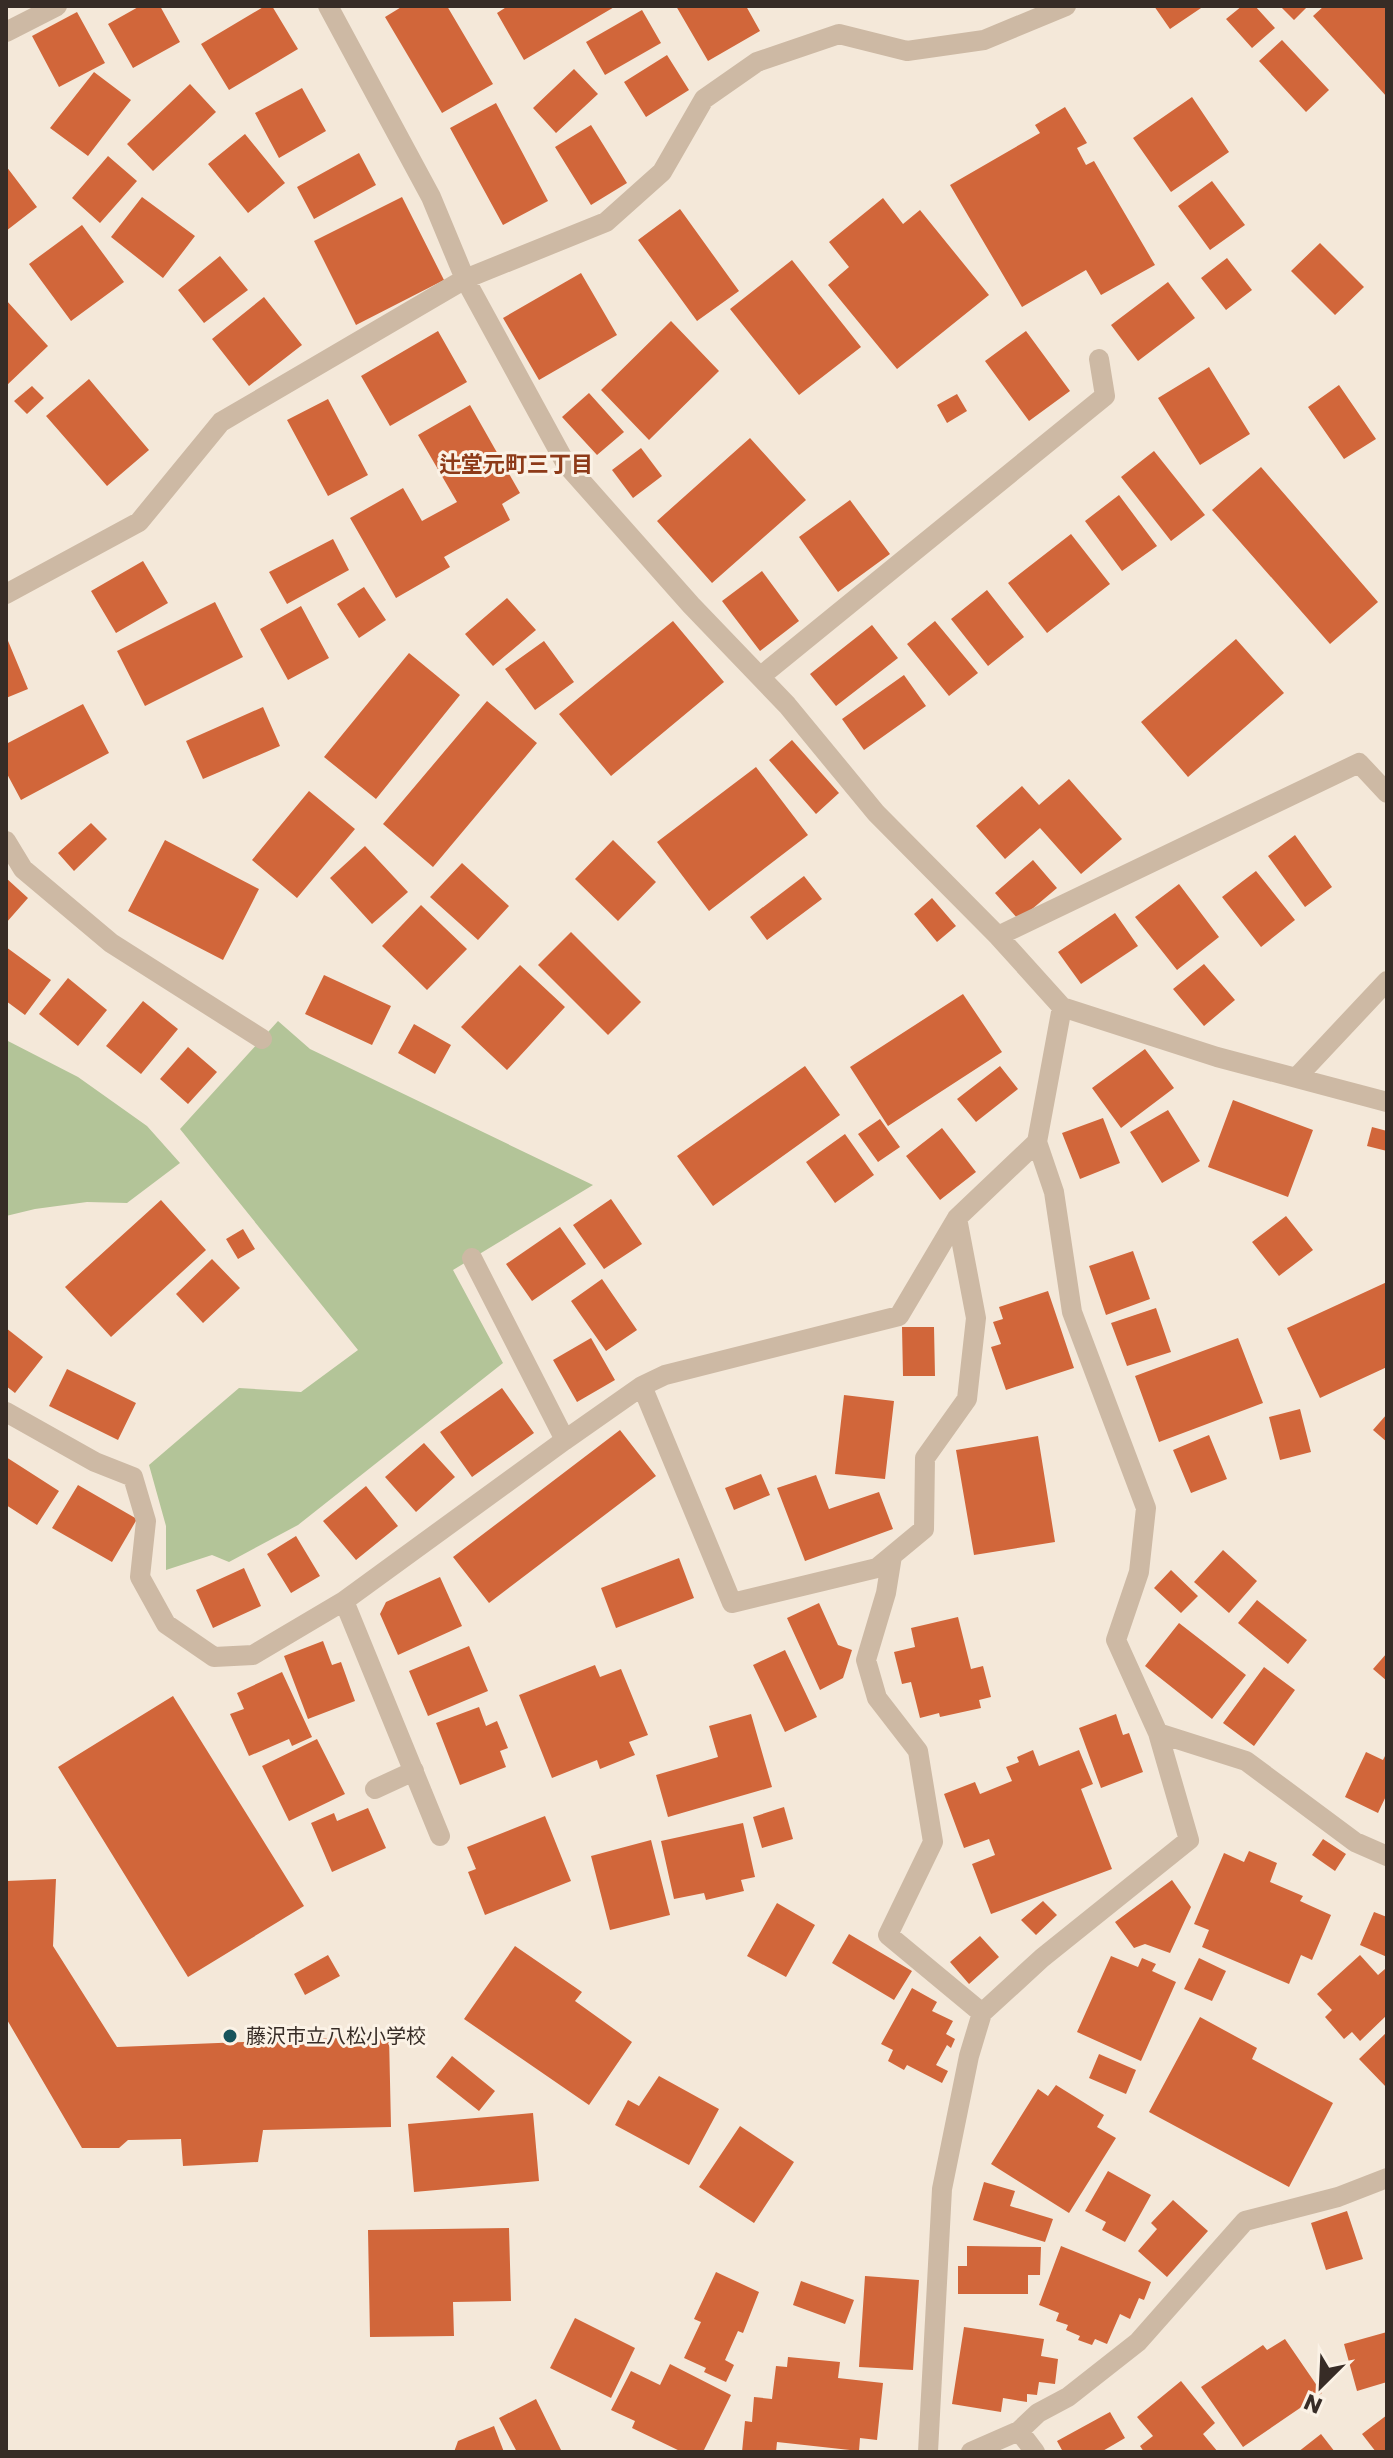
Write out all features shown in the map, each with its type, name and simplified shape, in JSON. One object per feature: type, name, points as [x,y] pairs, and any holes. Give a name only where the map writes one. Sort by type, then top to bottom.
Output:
[{"type":"street","points":[[6,32],[57,6]]},
{"type":"street","points":[[328,6],[431,197],[465,279],[566,464],[691,605],[761,676],[876,813],[998,936],[1062,1007],[1217,1057],[1387,1102]]},
{"type":"street","points":[[6,594],[139,522],[221,422],[465,279],[606,222],[662,172],[704,99],[757,62],[839,34],[907,51],[984,40],[1066,6]]},
{"type":"street","points":[[761,676],[1105,396],[1099,359]]},
{"type":"street","points":[[998,936],[1359,763],[1387,793]]},
{"type":"street","points":[[6,841],[23,869],[111,943],[262,1039]]},
{"type":"street","points":[[1296,1078],[1387,981]]},
{"type":"street","points":[[928,2452],[942,2189],[969,2056],[982,2013],[1042,1958],[1189,1840],[1158,1733],[1116,1640],[1139,1572],[1146,1508],[1072,1312],[1054,1192],[1037,1142],[1062,1007]]},
{"type":"street","points":[[6,1412],[95,1462],[133,1477],[146,1521],[140,1577],[166,1624],[214,1657],[253,1655],[344,1601],[642,1386],[665,1375],[899,1316],[957,1218],[1037,1142]]},
{"type":"street","points":[[642,1386],[732,1603],[877,1568],[924,1529],[925,1458],[967,1399],[976,1318],[957,1218]]},
{"type":"street","points":[[472,1258],[565,1440]]},
{"type":"street","points":[[892,1556],[886,1593],[866,1660],[877,1698],[918,1751],[933,1842],[888,1935],[982,2013]]},
{"type":"street","points":[[344,1601],[440,1836]]},
{"type":"street","points":[[1158,1733],[1246,1761],[1355,1842],[1387,1856]]},
{"type":"street","points":[[375,1789],[414,1771]]},
{"type":"street","points":[[971,2452],[1019,2431],[1038,2413],[1068,2397],[1138,2342],[1245,2221],[1338,2197],[1387,2178]]},
{"type":"street","points":[[1019,2431],[1035,2452]]},
{"type":"green space","points":[[278,1021],[310,1049],[593,1185],[453,1270],[503,1363],[298,1525],[229,1562],[212,1555],[166,1570],[166,1526],[149,1465],[239,1388],[301,1392],[358,1350],[180,1129]]},
{"type":"green space","points":[[6,1040],[78,1077],[147,1126],[180,1163],[127,1203],[87,1202],[6,1216]]},
{"type":"building","points":[[140,6],[160,6],[180,42],[133,68],[108,24]]},
{"type":"building","points":[[265,6],[272,6],[298,49],[229,90],[201,44]]},
{"type":"building","points":[[403,6],[447,6],[493,84],[442,113],[385,17]]},
{"type":"building","points":[[508,6],[616,6],[524,60],[497,13]]},
{"type":"building","points":[[676,6],[746,6],[760,31],[708,61]]},
{"type":"building","points":[[1154,6],[1204,6],[1170,29]]},
{"type":"building","points":[[1242,6],[1255,6],[1275,28],[1252,48],[1226,19]]},
{"type":"building","points":[[1280,6],[1308,6],[1294,20]]},
{"type":"building","points":[[1324,6],[1387,6],[1387,97],[1313,16]]},
{"type":"building","points":[[642,10],[661,43],[605,75],[586,42]]},
{"type":"building","points":[[77,12],[105,63],[59,87],[32,36]]},
{"type":"building","points":[[1282,40],[1329,90],[1306,112],[1259,61]]},
{"type":"building","points":[[667,55],[689,90],[646,117],[624,82]]},
{"type":"building","points":[[574,69],[598,94],[556,133],[533,108]]},
{"type":"building","points":[[94,72],[131,100],[88,156],[50,128]]},
{"type":"building","points":[[190,84],[216,112],[153,171],[127,144]]},
{"type":"building","points":[[302,88],[326,131],[279,158],[255,113]]},
{"type":"building","points":[[1192,97],[1229,152],[1171,192],[1133,138]]},
{"type":"building","points":[[496,103],[548,201],[503,225],[450,128]]},
{"type":"building","points":[[1065,107],[1087,143],[1077,148],[1086,165],[1094,161],[1155,265],[1101,295],[1086,270],[1022,307],[950,185],[1040,133],[1035,125]]},
{"type":"building","points":[[591,125],[627,183],[591,205],[555,147]]},
{"type":"building","points":[[245,134],[285,183],[248,213],[208,164]]},
{"type":"building","points":[[359,153],[376,185],[314,219],[297,187]]},
{"type":"building","points":[[108,156],[137,181],[100,223],[72,198]]},
{"type":"building","points":[[6,166],[37,207],[6,231]]},
{"type":"building","points":[[1212,181],[1245,225],[1210,250],[1178,206]]},
{"type":"building","points":[[142,197],[195,236],[163,278],[111,237]]},
{"type":"building","points":[[402,197],[444,280],[356,325],[314,241]]},
{"type":"building","points":[[883,198],[903,224],[920,210],[989,295],[897,369],[828,285],[849,267],[829,242]]},
{"type":"building","points":[[680,209],[739,291],[697,321],[638,240]]},
{"type":"building","points":[[82,225],[124,282],[71,321],[29,264]]},
{"type":"building","points":[[1320,243],[1364,287],[1335,315],[1291,271]]},
{"type":"building","points":[[220,256],[248,290],[204,323],[178,290]]},
{"type":"building","points":[[1227,258],[1252,290],[1226,310],[1201,278]]},
{"type":"building","points":[[792,260],[861,347],[799,395],[730,309]]},
{"type":"building","points":[[581,273],[617,335],[539,380],[503,318]]},
{"type":"building","points":[[1168,282],[1195,318],[1138,361],[1111,325]]},
{"type":"building","points":[[264,297],[302,345],[249,386],[212,339]]},
{"type":"building","points":[[6,300],[48,346],[6,386]]},
{"type":"building","points":[[671,321],[719,371],[649,440],[601,390]]},
{"type":"building","points":[[438,331],[467,382],[390,426],[361,376]]},
{"type":"building","points":[[1026,331],[1070,391],[1029,421],[985,361]]},
{"type":"building","points":[[1209,367],[1250,434],[1200,465],[1158,398]]},
{"type":"building","points":[[89,379],[149,450],[107,486],[46,416]]},
{"type":"building","points":[[1339,385],[1376,439],[1344,459],[1308,407]]},
{"type":"building","points":[[32,386],[44,398],[27,414],[14,401]]},
{"type":"building","points":[[589,393],[624,432],[597,455],[562,417]]},
{"type":"building","points":[[957,394],[967,411],[947,423],[937,405]]},
{"type":"building","points":[[328,399],[368,475],[328,496],[287,420]]},
{"type":"building","points":[[470,405],[520,493],[502,504],[510,520],[444,557],[450,567],[396,598],[350,518],[403,488],[422,521],[457,502],[418,435]]},
{"type":"building","points":[[750,438],[806,500],[712,583],[657,521]]},
{"type":"building","points":[[641,448],[662,476],[633,498],[612,470]]},
{"type":"building","points":[[1154,451],[1205,515],[1171,541],[1121,477]]},
{"type":"building","points":[[1261,467],[1378,602],[1330,644],[1212,510]]},
{"type":"building","points":[[1119,495],[1157,546],[1122,571],[1085,521]]},
{"type":"building","points":[[850,500],[890,554],[838,592],[799,537]]},
{"type":"building","points":[[1071,534],[1110,584],[1047,633],[1008,583]]},
{"type":"building","points":[[333,539],[349,570],[287,604],[269,572]]},
{"type":"building","points":[[143,561],[168,603],[116,633],[91,591]]},
{"type":"building","points":[[762,571],[799,621],[760,651],[722,601]]},
{"type":"building","points":[[364,587],[386,620],[359,638],[337,604]]},
{"type":"building","points":[[987,590],[1024,637],[988,666],[951,619]]},
{"type":"building","points":[[507,598],[536,630],[493,666],[465,634]]},
{"type":"building","points":[[215,602],[243,657],[145,706],[117,651]]},
{"type":"building","points":[[301,606],[329,658],[288,680],[260,629]]},
{"type":"building","points":[[673,621],[724,682],[611,776],[559,714]]},
{"type":"building","points":[[935,621],[978,673],[949,696],[907,644]]},
{"type":"building","points":[[872,625],[898,658],[836,706],[810,674]]},
{"type":"building","points":[[6,636],[28,689],[6,698]]},
{"type":"building","points":[[1236,639],[1284,693],[1188,777],[1141,722]]},
{"type":"building","points":[[544,641],[574,682],[535,710],[505,669]]},
{"type":"building","points":[[409,653],[460,695],[376,799],[324,757]]},
{"type":"building","points":[[904,675],[926,706],[864,750],[842,719]]},
{"type":"building","points":[[487,701],[537,743],[433,867],[383,824]]},
{"type":"building","points":[[83,704],[109,753],[21,800],[6,772],[6,744]]},
{"type":"building","points":[[263,707],[280,746],[203,779],[186,741]]},
{"type":"building","points":[[792,740],[839,793],[816,814],[769,760]]},
{"type":"building","points":[[756,767],[808,835],[709,911],[657,842]]},
{"type":"building","points":[[1069,779],[1122,839],[1081,874],[1040,828],[1005,859],[976,826],[1022,786],[1039,805]]},
{"type":"building","points":[[309,791],[355,829],[297,898],[252,860]]},
{"type":"building","points":[[91,823],[107,839],[74,871],[58,853]]},
{"type":"building","points":[[1295,835],[1332,887],[1305,907],[1268,856]]},
{"type":"building","points":[[165,840],[259,889],[223,960],[128,911]]},
{"type":"building","points":[[613,840],[656,882],[618,921],[575,879]]},
{"type":"building","points":[[365,846],[408,892],[372,924],[330,878]]},
{"type":"building","points":[[1033,860],[1057,888],[1019,920],[995,893]]},
{"type":"building","points":[[462,863],[509,906],[478,940],[430,897]]},
{"type":"building","points":[[1256,871],[1295,920],[1261,947],[1222,897]]},
{"type":"building","points":[[804,876],[822,899],[767,940],[750,917]]},
{"type":"building","points":[[6,878],[28,898],[6,923]]},
{"type":"building","points":[[1179,884],[1219,937],[1177,970],[1135,917]]},
{"type":"building","points":[[932,898],[956,926],[937,942],[914,914]]},
{"type":"building","points":[[421,905],[467,949],[427,990],[382,946]]},
{"type":"building","points":[[1115,913],[1138,946],[1081,984],[1058,952]]},
{"type":"building","points":[[571,932],[641,1002],[608,1035],[538,965]]},
{"type":"building","points":[[6,947],[51,980],[25,1015],[6,1001]]},
{"type":"building","points":[[1204,964],[1235,1000],[1204,1026],[1173,989]]},
{"type":"building","points":[[520,965],[565,1007],[507,1070],[461,1027]]},
{"type":"building","points":[[324,975],[391,1006],[372,1045],[305,1014]]},
{"type":"building","points":[[68,978],[107,1010],[78,1046],[39,1014]]},
{"type":"building","points":[[963,994],[1002,1052],[888,1126],[850,1067]]},
{"type":"building","points":[[143,1001],[178,1029],[141,1074],[106,1046]]},
{"type":"building","points":[[414,1024],[451,1045],[435,1074],[398,1053]]},
{"type":"building","points":[[188,1047],[217,1072],[188,1104],[160,1079]]},
{"type":"building","points":[[1145,1049],[1174,1088],[1121,1128],[1092,1088]]},
{"type":"building","points":[[805,1066],[840,1115],[713,1206],[677,1156]]},
{"type":"building","points":[[1000,1066],[1018,1089],[976,1122],[957,1099]]},
{"type":"building","points":[[1233,1100],[1313,1130],[1288,1197],[1208,1167]]},
{"type":"building","points":[[1168,1110],[1200,1161],[1162,1183],[1130,1132]]},
{"type":"building","points":[[1103,1118],[1120,1163],[1080,1179],[1062,1133]]},
{"type":"building","points":[[880,1119],[900,1147],[878,1162],[858,1134]]},
{"type":"building","points":[[1372,1127],[1387,1131],[1387,1151],[1367,1146]]},
{"type":"building","points":[[942,1128],[976,1172],[940,1200],[906,1156]]},
{"type":"building","points":[[845,1134],[874,1175],[835,1203],[806,1162]]},
{"type":"building","points":[[611,1199],[642,1244],[604,1269],[573,1225]]},
{"type":"building","points":[[161,1200],[206,1250],[111,1337],[65,1287]]},
{"type":"building","points":[[1286,1216],[1313,1250],[1279,1276],[1252,1242]]},
{"type":"building","points":[[560,1227],[586,1264],[532,1301],[506,1264]]},
{"type":"building","points":[[243,1229],[255,1249],[238,1259],[226,1239]]},
{"type":"building","points":[[1133,1251],[1150,1299],[1106,1315],[1089,1266]]},
{"type":"building","points":[[212,1259],[240,1288],[203,1323],[176,1294]]},
{"type":"building","points":[[602,1279],[637,1330],[606,1351],[571,1301]]},
{"type":"building","points":[[1387,1282],[1387,1367],[1320,1398],[1287,1328]]},
{"type":"building","points":[[1048,1291],[1074,1368],[1006,1390],[991,1347],[1001,1344],[993,1322],[1003,1319],[999,1307]]},
{"type":"building","points":[[1156,1308],[1171,1352],[1127,1366],[1111,1323]]},
{"type":"building","points":[[902,1327],[934,1327],[935,1376],[903,1376]]},
{"type":"building","points":[[6,1328],[43,1357],[15,1393],[6,1386]]},
{"type":"building","points":[[591,1338],[615,1380],[577,1402],[553,1360]]},
{"type":"building","points":[[1238,1338],[1263,1403],[1159,1442],[1135,1376]]},
{"type":"building","points":[[67,1369],[136,1403],[118,1440],[49,1406]]},
{"type":"building","points":[[502,1388],[534,1433],[472,1477],[440,1432]]},
{"type":"building","points":[[844,1395],[894,1401],[885,1479],[835,1474]]},
{"type":"building","points":[[1300,1409],[1311,1452],[1280,1460],[1269,1417]]},
{"type":"building","points":[[1387,1414],[1387,1442],[1373,1430]]},
{"type":"building","points":[[620,1430],[656,1476],[489,1603],[453,1557]]},
{"type":"building","points":[[1209,1435],[1227,1479],[1191,1493],[1173,1450]]},
{"type":"building","points":[[1038,1436],[1055,1542],[974,1555],[956,1450]]},
{"type":"building","points":[[424,1443],[455,1477],[416,1512],[385,1477]]},
{"type":"building","points":[[6,1457],[59,1491],[37,1525],[6,1505]]},
{"type":"building","points":[[761,1474],[770,1495],[734,1510],[725,1488]]},
{"type":"building","points":[[816,1475],[829,1509],[879,1492],[893,1529],[805,1561],[777,1488]]},
{"type":"building","points":[[78,1485],[137,1519],[112,1562],[52,1528]]},
{"type":"building","points":[[366,1486],[398,1526],[356,1560],[323,1521]]},
{"type":"building","points":[[296,1536],[320,1576],[291,1593],[267,1554]]},
{"type":"building","points":[[1223,1550],[1257,1581],[1229,1613],[1194,1582]]},
{"type":"building","points":[[679,1558],[694,1598],[616,1628],[601,1588]]},
{"type":"building","points":[[244,1568],[261,1606],[213,1628],[196,1590]]},
{"type":"building","points":[[1171,1570],[1198,1596],[1181,1613],[1154,1588]]},
{"type":"building","points":[[440,1577],[462,1626],[398,1655],[380,1614],[386,1602]]},
{"type":"building","points":[[1257,1600],[1307,1640],[1288,1664],[1238,1623]]},
{"type":"building","points":[[819,1603],[838,1645],[852,1650],[843,1678],[820,1690],[787,1618]]},
{"type":"building","points":[[958,1617],[971,1669],[983,1666],[991,1697],[979,1700],[981,1708],[920,1718],[911,1682],[902,1684],[894,1652],[915,1647],[911,1628]]},
{"type":"building","points":[[1179,1623],[1246,1675],[1212,1719],[1145,1666]]},
{"type":"building","points":[[323,1641],[332,1665],[341,1662],[355,1701],[308,1719],[284,1656]]},
{"type":"building","points":[[469,1646],[488,1691],[428,1716],[409,1671]]},
{"type":"building","points":[[785,1650],[817,1717],[785,1732],[753,1665]]},
{"type":"building","points":[[1387,1653],[1387,1681],[1373,1669]]},
{"type":"building","points":[[595,1665],[600,1677],[621,1669],[648,1735],[629,1742],[635,1755],[600,1769],[597,1760],[552,1778],[519,1695]]},
{"type":"building","points":[[1264,1667],[1295,1690],[1254,1746],[1223,1723]]},
{"type":"building","points":[[282,1672],[312,1737],[292,1746],[289,1739],[249,1756],[230,1714],[244,1709],[237,1693]]},
{"type":"building","points":[[173,1696],[304,1906],[188,1977],[58,1767]]},
{"type":"building","points":[[479,1707],[486,1726],[497,1721],[508,1748],[500,1751],[506,1767],[460,1785],[436,1723]]},
{"type":"building","points":[[751,1714],[772,1787],[668,1817],[656,1775],[718,1757],[709,1726]]},
{"type":"building","points":[[1116,1714],[1123,1735],[1129,1733],[1143,1772],[1101,1788],[1079,1728]]},
{"type":"building","points":[[317,1739],[345,1794],[289,1821],[262,1766]]},
{"type":"building","points":[[1033,1750],[1039,1766],[1079,1750],[1093,1784],[1081,1789],[1112,1869],[991,1914],[972,1864],[995,1855],[989,1839],[964,1848],[944,1794],[975,1782],[980,1794],[1012,1781],[1006,1767],[1019,1762],[1017,1757]]},
{"type":"building","points":[[1366,1752],[1383,1760],[1387,1752],[1387,1794],[1378,1813],[1345,1797]]},
{"type":"building","points":[[784,1807],[793,1839],[762,1848],[753,1817]]},
{"type":"building","points":[[368,1808],[386,1848],[332,1872],[311,1823],[334,1813],[337,1821]]},
{"type":"building","points":[[545,1816],[571,1881],[485,1915],[468,1872],[476,1869],[467,1847]]},
{"type":"building","points":[[743,1823],[755,1877],[741,1880],[744,1891],[706,1900],[704,1893],[674,1899],[661,1841]]},
{"type":"building","points":[[1323,1839],[1346,1854],[1335,1871],[1312,1855]]},
{"type":"building","points":[[651,1840],[670,1915],[610,1930],[591,1856]]},
{"type":"building","points":[[1249,1851],[1277,1863],[1270,1882],[1303,1896],[1300,1901],[1331,1915],[1312,1960],[1301,1955],[1289,1984],[1202,1947],[1209,1930],[1194,1924],[1224,1853],[1244,1862]]},
{"type":"building","points":[[56,1879],[53,1946],[117,2047],[389,2036],[391,2127],[263,2130],[258,2162],[183,2166],[181,2139],[128,2140],[119,2148],[82,2148],[6,2018],[6,1881]]},
{"type":"building","points":[[1172,1880],[1191,1907],[1170,1953],[1145,1944],[1134,1948],[1115,1922]]},
{"type":"building","points":[[1043,1901],[1057,1915],[1036,1935],[1021,1920]]},
{"type":"building","points":[[777,1903],[815,1925],[786,1977],[747,1956]]},
{"type":"building","points":[[1374,1912],[1387,1917],[1387,1957],[1360,1945]]},
{"type":"building","points":[[849,1934],[912,1971],[894,2000],[832,1963]]},
{"type":"building","points":[[980,1936],[999,1957],[969,1984],[950,1962]]},
{"type":"building","points":[[515,1946],[582,1992],[575,2001],[632,2042],[589,2105],[464,2019]]},
{"type":"building","points":[[328,1955],[340,1976],[305,1995],[294,1974]]},
{"type":"building","points":[[1360,1955],[1378,1975],[1385,1969],[1387,1972],[1387,2015],[1360,2041],[1352,2032],[1344,2039],[1325,2017],[1332,2010],[1317,1994]]},
{"type":"building","points":[[1111,1956],[1138,1967],[1142,1958],[1156,1964],[1152,1971],[1176,1982],[1141,2061],[1077,2032]]},
{"type":"building","points":[[1199,1958],[1226,1971],[1212,2001],[1184,1989]]},
{"type":"building","points":[[912,1988],[937,2002],[932,2011],[953,2021],[946,2034],[955,2039],[951,2048],[947,2045],[936,2065],[948,2071],[942,2083],[907,2065],[904,2070],[888,2061],[893,2050],[881,2044]]},
{"type":"building","points":[[1200,2017],[1257,2048],[1252,2059],[1333,2103],[1289,2187],[1149,2112]]},
{"type":"building","points":[[1387,2032],[1387,2088],[1359,2059]]},
{"type":"building","points":[[1099,2054],[1136,2070],[1126,2094],[1089,2078]]},
{"type":"building","points":[[452,2056],[495,2091],[479,2111],[436,2077]]},
{"type":"building","points":[[659,2076],[719,2109],[689,2165],[615,2125],[628,2100],[639,2106]]},
{"type":"building","points":[[1056,2085],[1104,2115],[1097,2127],[1116,2138],[1069,2213],[991,2164],[1038,2089],[1048,2096]]},
{"type":"building","points":[[533,2113],[539,2181],[414,2192],[408,2124]]},
{"type":"building","points":[[740,2126],[794,2162],[754,2223],[699,2187]]},
{"type":"building","points":[[1108,2171],[1151,2195],[1125,2242],[1102,2230],[1106,2222],[1085,2211]]},
{"type":"building","points":[[984,2182],[1015,2191],[1010,2206],[1053,2219],[1045,2242],[973,2220]]},
{"type":"building","points":[[1173,2200],[1208,2231],[1167,2277],[1138,2251],[1157,2229],[1151,2223]]},
{"type":"building","points":[[1347,2211],[1363,2259],[1326,2270],[1311,2223]]},
{"type":"building","points":[[509,2228],[511,2301],[453,2302],[454,2336],[370,2337],[368,2230]]},
{"type":"building","points":[[967,2246],[1041,2247],[1040,2275],[1028,2275],[1028,2294],[958,2294],[958,2266],[967,2266]]},
{"type":"building","points":[[1061,2246],[1151,2282],[1144,2300],[1139,2298],[1130,2319],[1120,2314],[1107,2344],[1095,2339],[1092,2345],[1078,2340],[1080,2336],[1066,2330],[1068,2325],[1056,2321],[1059,2313],[1039,2305]]},
{"type":"building","points":[[716,2272],[759,2292],[743,2333],[738,2331],[725,2360],[734,2365],[726,2382],[684,2358],[701,2322],[694,2319]]},
{"type":"building","points":[[865,2276],[919,2280],[913,2370],[859,2367]]},
{"type":"building","points":[[801,2281],[854,2300],[845,2324],[793,2305]]},
{"type":"building","points":[[575,2318],[635,2348],[611,2398],[550,2368]]},
{"type":"building","points":[[964,2327],[1044,2339],[1041,2356],[1058,2359],[1055,2384],[1039,2382],[1037,2395],[1027,2394],[1027,2402],[1003,2398],[1001,2412],[952,2404]]},
{"type":"building","points":[[1387,2332],[1387,2382],[1357,2391],[1344,2344]]},
{"type":"building","points":[[1285,2339],[1322,2393],[1243,2447],[1201,2387],[1263,2345],[1267,2350]]},
{"type":"building","points":[[788,2357],[840,2362],[838,2378],[883,2383],[877,2440],[860,2438],[859,2451],[777,2442],[776,2452],[742,2452],[745,2421],[752,2422],[754,2397],[772,2399],[776,2366],[787,2367]]},
{"type":"building","points":[[670,2364],[731,2395],[703,2452],[682,2452],[632,2428],[635,2421],[611,2410],[631,2371],[660,2385]]},
{"type":"building","points":[[1181,2381],[1215,2423],[1203,2434],[1218,2452],[1144,2452],[1140,2446],[1153,2436],[1137,2417]]},
{"type":"building","points":[[536,2399],[562,2452],[517,2452],[499,2418]]},
{"type":"building","points":[[1110,2412],[1125,2438],[1101,2452],[1063,2452],[1057,2441]]},
{"type":"building","points":[[1387,2415],[1387,2452],[1376,2452],[1362,2434]]},
{"type":"building","points":[[494,2426],[504,2452],[454,2452],[458,2441]]},
{"type":"building","points":[[1321,2434],[1335,2452],[1298,2452]]},
{"type":"place","name":"藤沢市立八松小学校","points":[[230,2036]]},
{"type":"district","name":"辻堂元町三丁目","points":[[516,464]]}]
